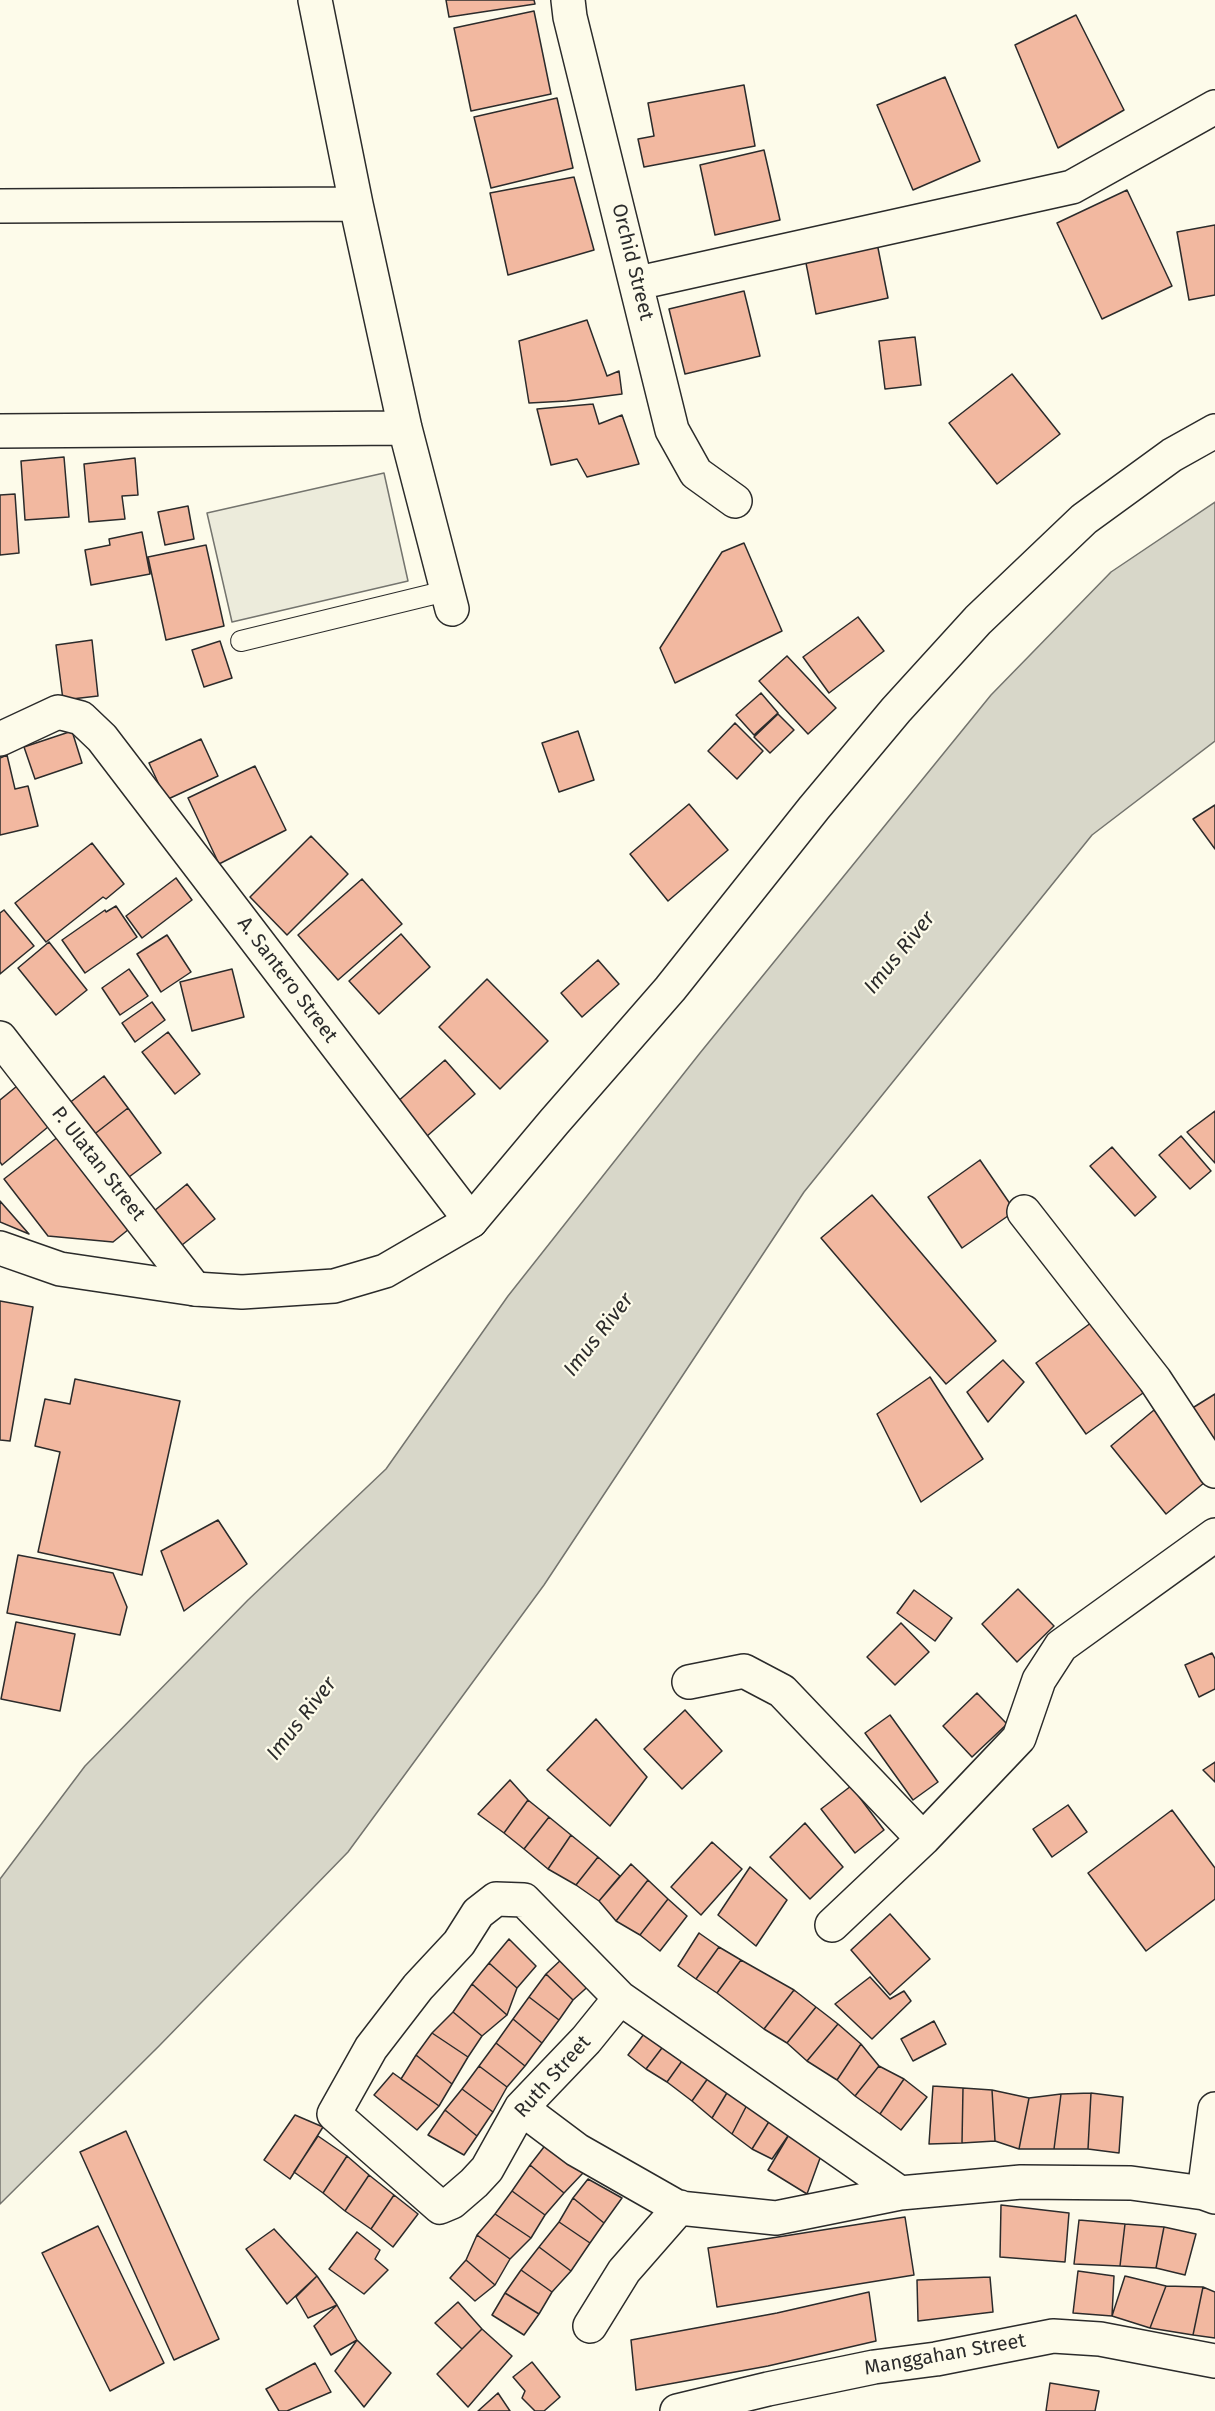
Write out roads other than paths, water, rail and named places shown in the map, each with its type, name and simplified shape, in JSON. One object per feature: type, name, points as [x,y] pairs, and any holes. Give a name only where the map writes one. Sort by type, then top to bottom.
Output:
[{"type":"street","points":[[315,0],[356,204],[405,428],[449,600]]},
{"type":"street","name":"Orchid Street","points":[[568,0],[573,29],[638,283],[672,430],[696,473],[735,501]]},
{"type":"street","points":[[638,283],[1072,187],[1215,106]]},
{"type":"street","points":[[0,206],[356,204]]},
{"type":"street","points":[[0,431],[405,428]]},
{"type":"street","points":[[0,1248],[60,1269],[195,1289],[242,1292],[334,1286],[385,1271],[471,1221],[670,989],[814,808],[896,710],[978,620],[1084,519],[1172,455],[1215,431]]},
{"type":"street","name":"A. Santero Street","points":[[0,739],[58,712],[81,718],[102,738],[471,1221]]},
{"type":"street","name":"P. Ulatan Street","points":[[0,1038],[195,1289]]},
{"type":"street","points":[[1023,1212],[1155,1380],[1215,1471]]},
{"type":"street","points":[[832,1925],[923,1839],[1019,1738],[1039,1680],[1061,1646],[1215,1535]]},
{"type":"street","points":[[689,1682],[744,1671],[782,1691],[923,1839]]},
{"type":"street","name":"Ruth Street","points":[[496,1899],[524,1900],[620,1998],[586,2040],[521,2108],[487,2169],[457,2198],[440,2207],[334,2114],[370,2048],[418,1987],[459,1943],[478,1913],[496,1899]]},
{"type":"street","points":[[620,1998],[900,2193]]},
{"type":"street","points":[[521,2108],[577,2150],[680,2207],[776,2218],[900,2193],[1021,2182],[1131,2183],[1209,2195],[1215,2109]]},
{"type":"street","points":[[590,2326],[624,2271],[680,2207]]},
{"type":"street","name":"Manggahan Street","points":[[677,2411],[832,2376],[1053,2336],[1100,2338],[1215,2361]]},
{"type":"lane","points":[[241,640],[449,600]]},
{"type":"water","name":"Imus River","points":[[1215,502],[1215,741],[1092,835],[804,1192],[544,1585],[348,1852],[159,2046],[0,2204],[0,1879],[85,1766],[248,1600],[386,1469],[508,1296],[700,1053],[991,695],[1111,572]]}]
